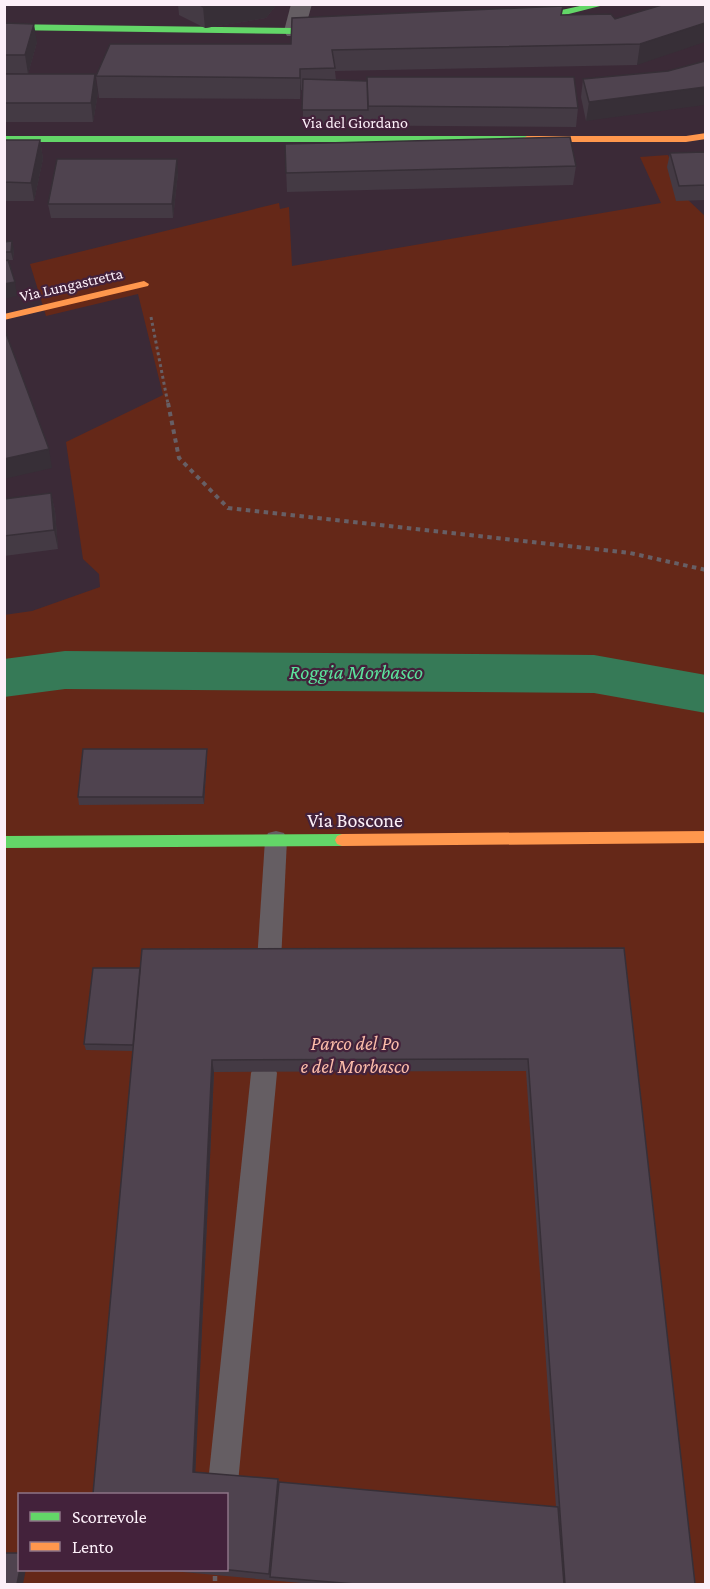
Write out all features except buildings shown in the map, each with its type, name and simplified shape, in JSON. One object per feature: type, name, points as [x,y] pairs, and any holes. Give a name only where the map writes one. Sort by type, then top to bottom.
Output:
[{"type":"street","points":[[296,32],[302,4]]},
{"type":"street","points":[[509,17],[604,4]]},
{"type":"street","points":[[4,27],[296,32],[355,27]]},
{"type":"street","name":"Via del Giordano","points":[[4,139],[686,139],[705,136]]},
{"type":"street","name":"Via Lungastretta","points":[[4,317],[144,284]]},
{"type":"street","name":"Via Boscone","points":[[4,842],[705,837]]},
{"type":"lane","points":[[269,961],[276,840]]},
{"type":"lane","points":[[223,1483],[264,1073]]},
{"type":"path","points":[[144,284],[179,458],[228,508],[630,553],[705,570]]},
{"type":"path","points":[[215,1576],[215,1584]]},
{"type":"green space","name":"Parco del Po e del Morbasco","points":[[668,155],[686,198],[706,217],[705,1584],[5,1584],[4,615],[32,611],[100,587],[99,574],[83,559],[66,442],[163,395],[138,294],[46,316],[30,264],[279,203],[280,209],[289,207],[292,266],[661,203],[640,157]]},
{"type":"waterway","name":"Roggia Morbasco","points":[[4,678],[65,670],[594,674],[706,694]]},
{"type":"traffic: fast","points":[[519,17],[557,14],[604,4]]},
{"type":"traffic: fast","points":[[4,27],[295,31],[336,29]]},
{"type":"traffic: fast","points":[[4,139],[527,139]]},
{"type":"traffic: fast","points":[[4,842],[342,840]]},
{"type":"traffic: slow","points":[[527,139],[686,139],[706,136]]},
{"type":"traffic: slow","points":[[4,317],[144,284]]},
{"type":"traffic: slow","points":[[342,840],[706,837]]}]
